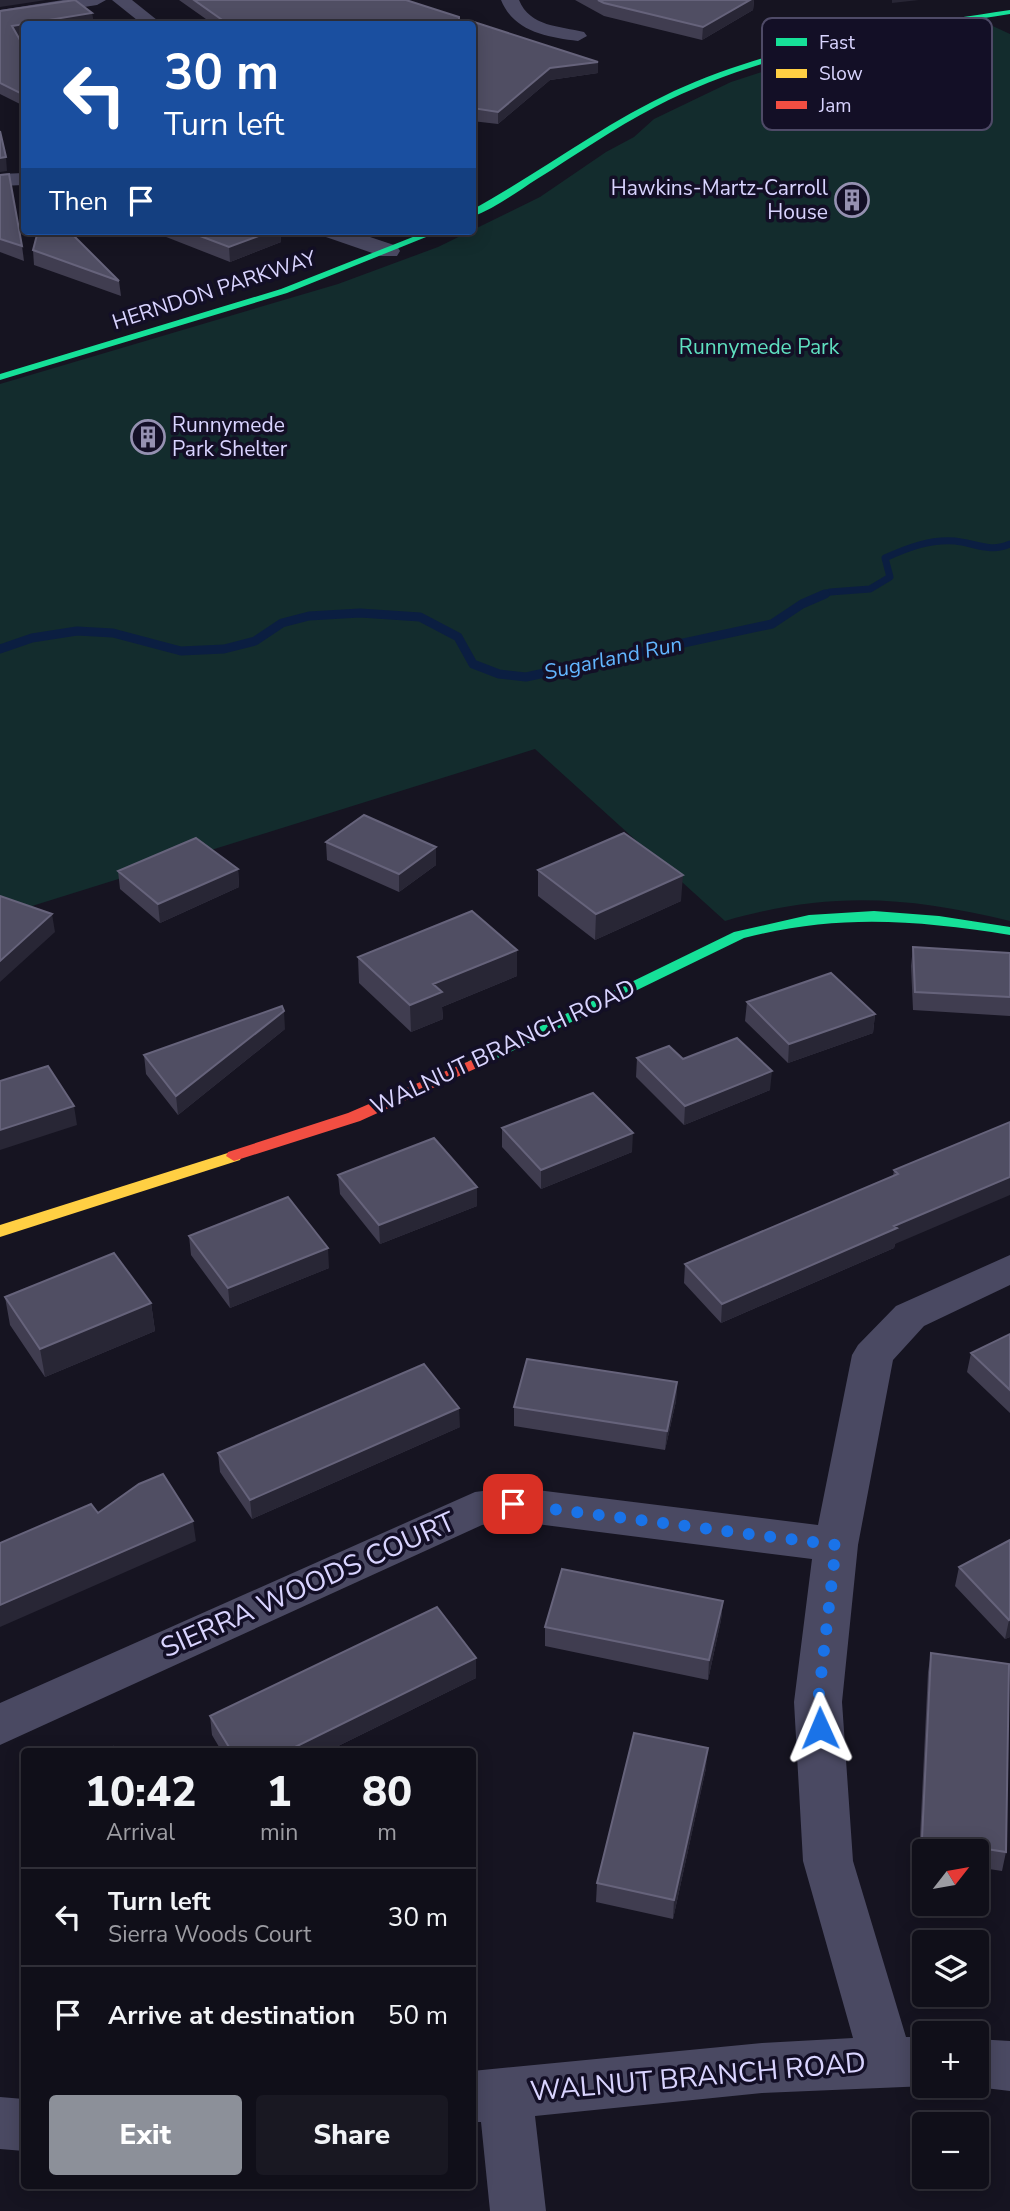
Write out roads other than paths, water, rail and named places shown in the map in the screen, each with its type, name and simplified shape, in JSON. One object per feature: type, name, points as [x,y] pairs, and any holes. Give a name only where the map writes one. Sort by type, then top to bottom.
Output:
[{"type":"main road","points":[[917,18],[1010,1]]},
{"type":"main road","points":[[978,18],[1010,12]]},
{"type":"main road","points":[[673,77],[762,49]]},
{"type":"main road","points":[[476,212],[559,165],[642,110],[722,75],[762,64]]},
{"type":"main road","name":"HERNDON PARKWAY","points":[[0,377],[237,307],[389,241],[417,235]]},
{"type":"main road","name":"HERNDON PARKWAY","points":[[166,309],[222,293]]},
{"type":"main road","name":"WALNUT BRANCH ROAD","points":[[0,1231],[379,1107],[436,1083],[738,935],[775,923],[827,915],[903,914],[1010,931]]},
{"type":"street","points":[[0,15],[97,0]]},
{"type":"street","points":[[121,0],[149,21]]},
{"type":"street","points":[[510,0],[513,11],[531,24],[578,36]]},
{"type":"street","points":[[0,180],[21,179]]},
{"type":"street","points":[[337,235],[352,246],[389,241]]},
{"type":"street","points":[[905,2061],[873,2008],[828,1861],[818,1702],[836,1545],[873,1355],[910,1316],[1010,1269]]},
{"type":"street","name":"SIERRA WOODS COURT","points":[[0,1725],[475,1509],[513,1504],[836,1545]]},
{"type":"street","name":"WALNUT BRANCH ROAD","points":[[489,2096],[762,2068],[905,2061]]},
{"type":"street","points":[[989,2065],[1010,2066]]},
{"type":"street","points":[[489,2096],[517,2211]]},
{"type":"street","points":[[0,2123],[21,2125]]},
{"type":"waterway","name":"Sugarland Run","points":[[821,596],[830,592],[870,589],[890,577],[885,558],[919,545],[946,541],[996,548],[1010,544]]},
{"type":"waterway","name":"Sugarland Run","points":[[0,649],[32,638],[77,631],[113,633],[181,651],[224,649],[255,641],[282,623],[309,616],[360,613],[420,617],[458,637],[473,664],[499,674],[526,677],[772,624],[802,604],[825,594]]},
{"type":"place","name":"Hawkins-Martz-Carroll House","points":[[852,200]]},
{"type":"place","name":"Runnymede Park Shelter","points":[[148,437]]},
{"type":"park label","name":"Runnymede Park","points":[[759,347]]}]
